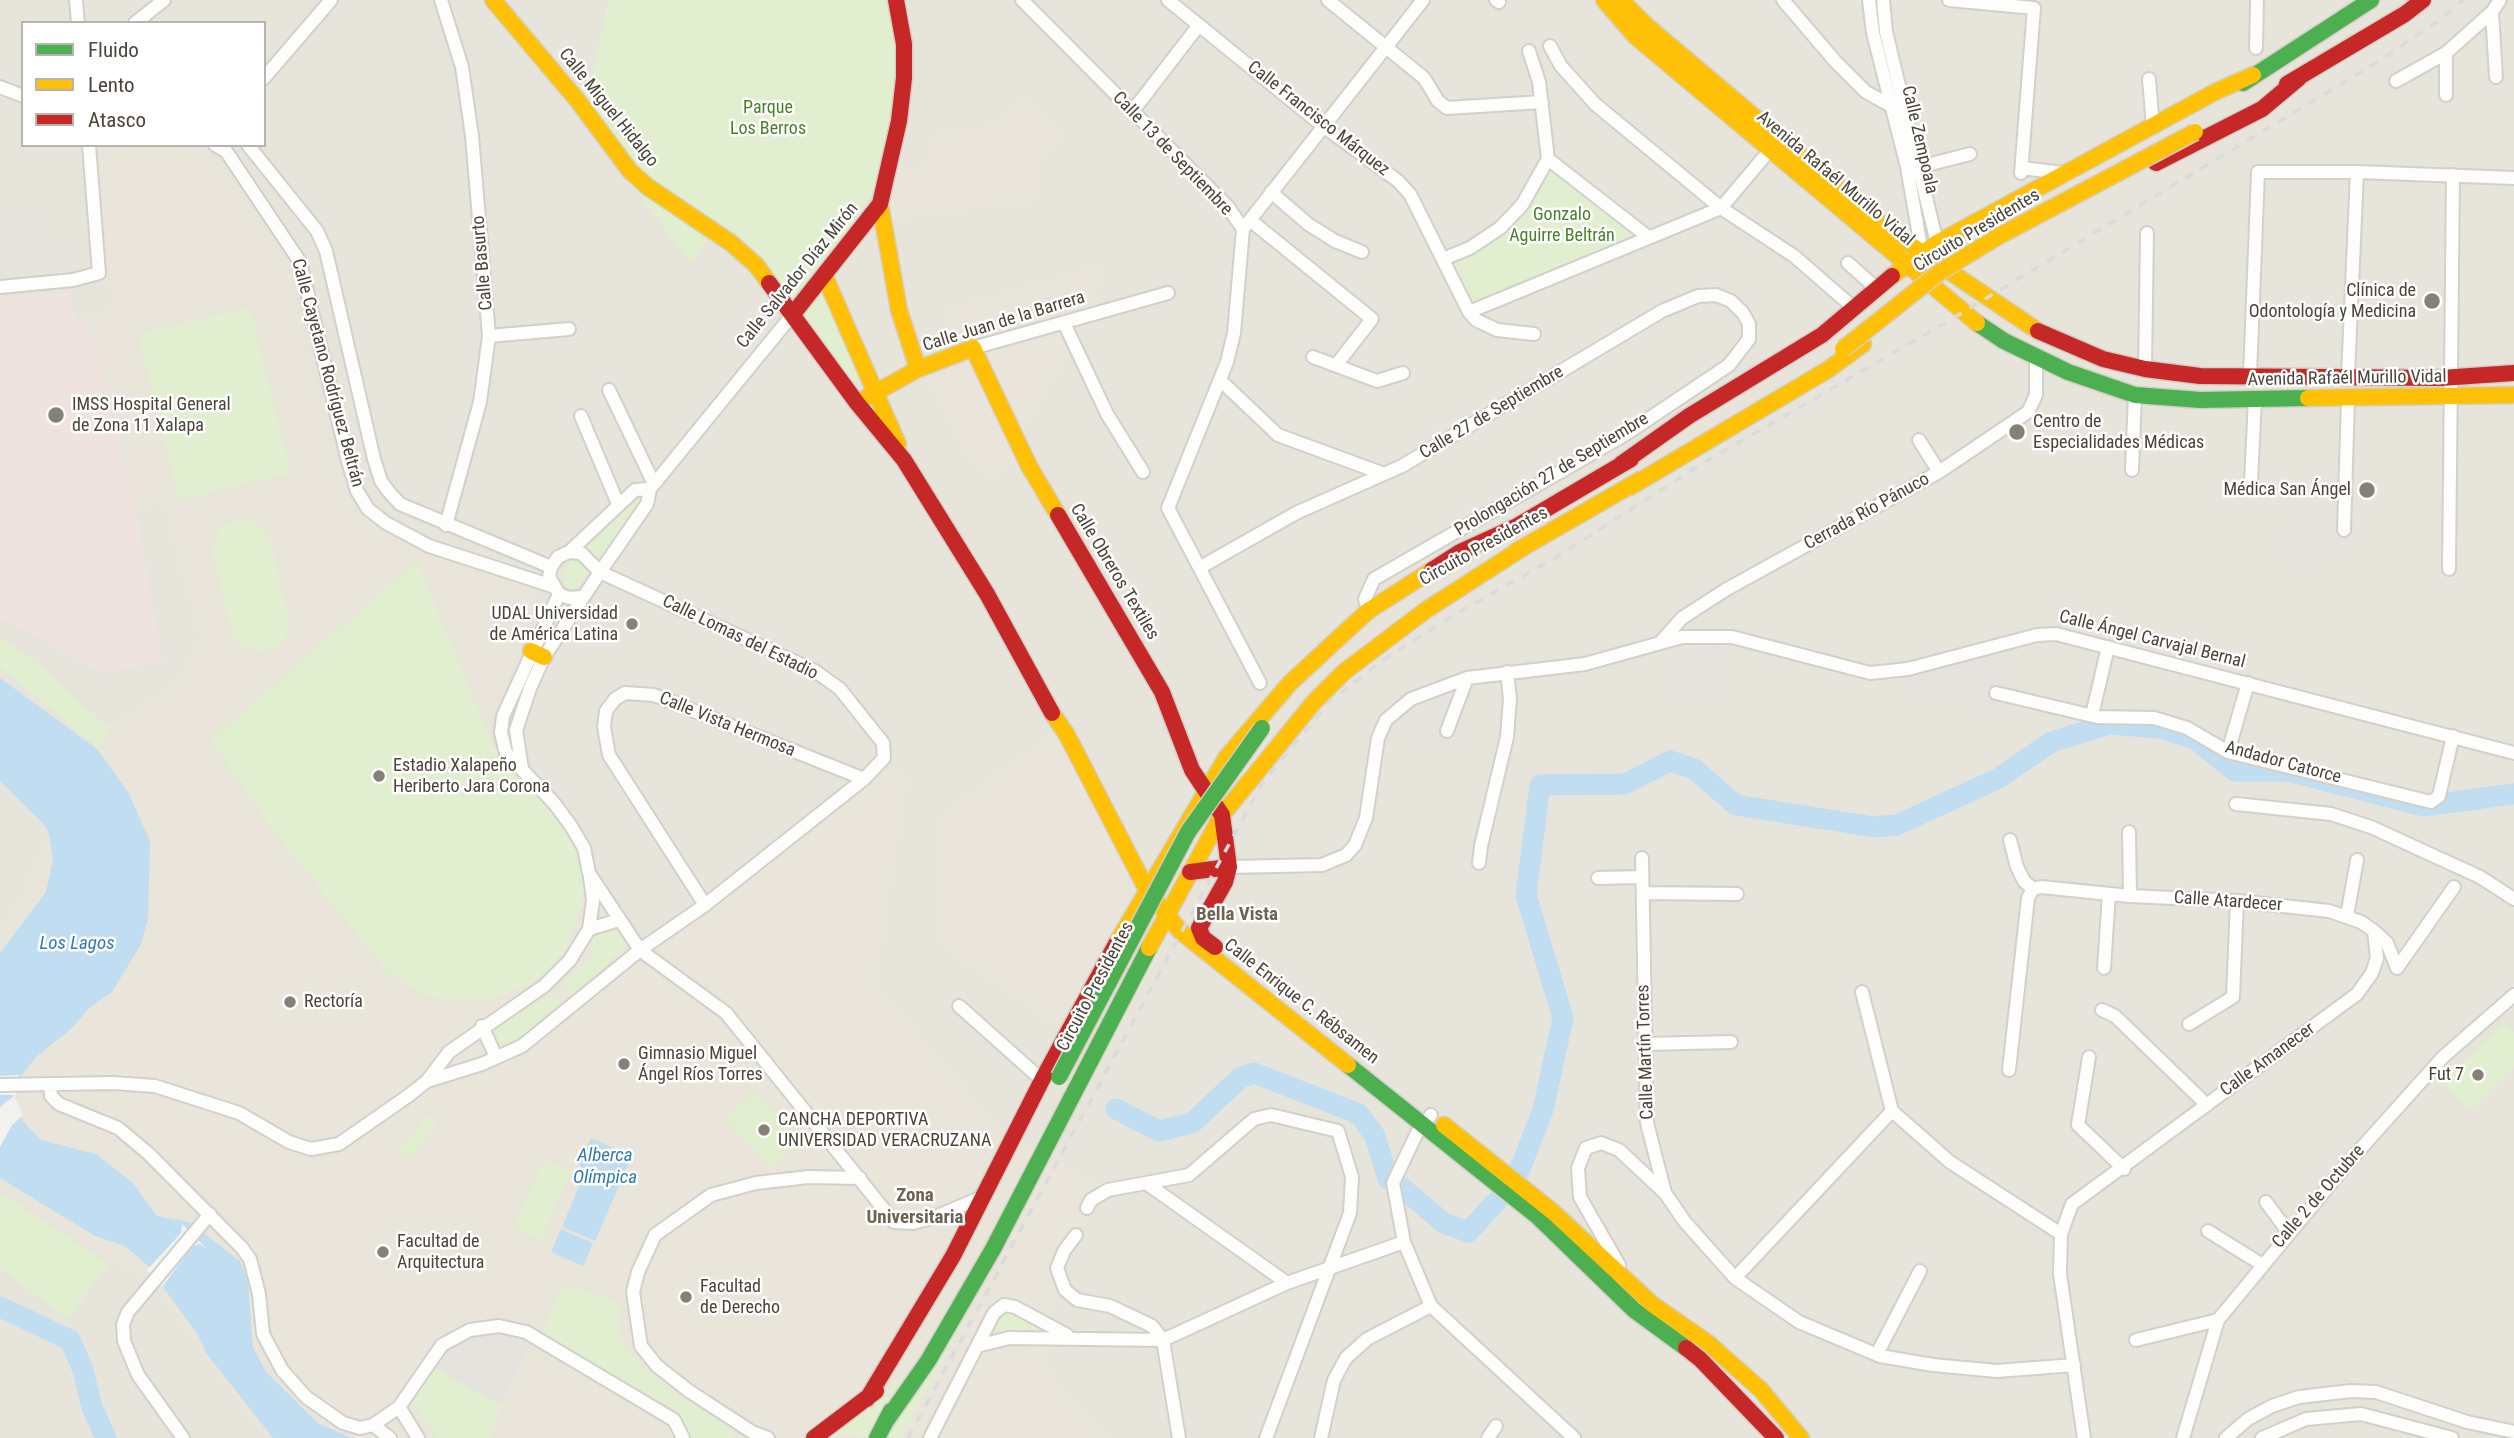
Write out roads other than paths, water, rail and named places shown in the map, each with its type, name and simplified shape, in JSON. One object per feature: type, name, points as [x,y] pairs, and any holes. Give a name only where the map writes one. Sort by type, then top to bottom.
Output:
[{"type":"main road","name":"Calle Miguel Hidalgo","points":[[493,0],[578,101],[631,171],[648,187],[731,243],[756,265],[793,314]]},
{"type":"main road","name":"Avenida Rafaél Murillo Vidal","points":[[1604,0],[1635,36],[1769,151],[2029,327],[2064,344],[2103,359],[2145,369],[2200,376],[2449,377],[2514,373]]},
{"type":"main road","name":"Avenida Rafaél Murillo Vidal","points":[[1621,0],[1854,211],[1907,264],[1973,321],[2036,358],[2135,395],[2200,400],[2514,395]]},
{"type":"main road","name":"Circuito Presidentes","points":[[2190,127],[2253,75],[2371,0]]},
{"type":"main road","name":"Circuito Presidentes","points":[[877,1438],[978,1256],[1196,838],[1267,731],[1376,634],[1474,571],[1524,547],[1630,487],[1940,272],[2190,127],[2299,78],[2405,15],[2423,0]]},
{"type":"main road","name":"Calle Salvador Díaz Mirón","points":[[793,314],[825,277],[880,204],[899,121],[904,44],[901,5]]},
{"type":"main road","points":[[1621,464],[1689,416],[1822,335],[1907,264],[1937,243],[2253,75]]},
{"type":"main road","points":[[1630,487],[1829,369],[1952,274],[2028,229],[2262,108],[2299,78]]},
{"type":"main road","points":[[2012,203],[2008,213],[2012,224],[2028,229]]},
{"type":"main road","points":[[880,204],[899,310],[918,369]]},
{"type":"main road","name":"Calle Zempoala","points":[[1937,243],[1952,274]]},
{"type":"main road","name":"Calle Zempoala","points":[[1922,254],[1935,287]]},
{"type":"main road","name":"Calle Enrique C. Rébsamen","points":[[825,277],[877,391],[904,460]]},
{"type":"main road","points":[[1880,287],[1901,300],[1903,311]]},
{"type":"main road","name":"Calle Enrique C. Rébsamen","points":[[793,314],[857,403],[904,460],[987,594],[1042,698],[1067,735],[1146,888],[1186,936],[1553,1212],[1617,1267],[1652,1304],[1688,1328],[1761,1390],[1801,1438]]},
{"type":"main road","name":"Circuito Presidentes","points":[[814,1438],[867,1399],[890,1376],[943,1295],[1188,832],[1220,783],[1332,656],[1369,625],[1515,527],[1621,464],[1698,424],[1838,344]]},
{"type":"main road","name":"Calle Juan de la Barrera","points":[[857,403],[918,369],[973,348]]},
{"type":"main road","name":"Calle Obreros Textiles","points":[[973,348],[1028,466],[1162,692],[1192,770],[1222,815]]},
{"type":"main road","points":[[867,1399],[930,1296],[985,1196],[1042,1080],[1146,888],[1205,788],[1226,758],[1290,683],[1368,611],[1460,552],[1515,527]]},
{"type":"main road","points":[[886,1421],[928,1361],[993,1249],[1095,1049],[1222,815],[1250,777],[1314,702],[1344,672],[1426,610],[1524,547]]},
{"type":"main road","points":[[1226,758],[1222,769],[1226,780],[1236,783],[1250,777]]},
{"type":"main road","points":[[1222,815],[1229,867]]},
{"type":"main road","name":"Calle Enrique C. Rébsamen","points":[[1229,867],[1225,881],[1199,928],[1203,938],[1428,1120],[1537,1216],[1634,1310],[1700,1359],[1776,1438]]},
{"type":"main road","name":"Calle Ángel Carvajal Bernal","points":[[1190,872],[1229,867]]},
{"type":"main road","points":[[1146,888],[1167,892],[1181,888]]},
{"type":"main road","points":[[1089,995],[1090,1004],[1097,1012],[1107,1014],[1116,1010]]},
{"type":"main road","points":[[1068,1033],[1077,1030],[1087,1032],[1093,1039],[1095,1049]]},
{"type":"street","points":[[76,0],[78,21]]},
{"type":"street","points":[[138,21],[164,0]]},
{"type":"street","points":[[266,76],[331,0]]},
{"type":"street","name":"Calle Basurto","points":[[441,0],[462,67],[470,122],[489,336],[480,402],[446,525]]},
{"type":"street","name":"Calle 13 de Septiembre","points":[[1021,0],[1246,225],[1372,319],[1337,364]]},
{"type":"street","name":"Calle Francisco Márquez","points":[[1168,0],[1323,126],[1398,181],[1410,194],[1469,312]]},
{"type":"street","points":[[1328,0],[1424,78],[1438,101],[1447,108],[1542,102]]},
{"type":"street","points":[[1246,225],[1423,0]]},
{"type":"street","points":[[1783,0],[1858,84],[1898,106]]},
{"type":"street","name":"Calle Zempoala","points":[[1869,0],[1873,33],[1919,167],[1937,243]]},
{"type":"street","name":"Calle Zempoala","points":[[1883,0],[1922,254]]},
{"type":"street","points":[[1949,0],[2034,8],[2022,170],[2067,174]]},
{"type":"street","points":[[2256,48],[2257,0]]},
{"type":"street","points":[[2396,81],[2446,53],[2493,12],[2500,0]]},
{"type":"street","points":[[2493,12],[2496,77]]},
{"type":"street","points":[[1132,113],[1199,25]]},
{"type":"street","points":[[1550,46],[1561,66],[1595,104],[1721,208],[1794,256],[1855,309]]},
{"type":"street","points":[[1443,259],[1470,248],[1500,228],[1522,205],[1548,159],[1542,102],[1530,51]]},
{"type":"street","points":[[2446,53],[2446,95]]},
{"type":"street","points":[[2149,79],[2153,127]]},
{"type":"street","points":[[0,87],[21,95]]},
{"type":"street","points":[[0,287],[73,280],[99,273],[89,147]]},
{"type":"street","name":"Calle Cayetano Rodríguez Beltrán","points":[[219,147],[226,151],[300,262],[357,491],[368,509],[386,523],[429,546],[555,590]]},
{"type":"street","name":"Calle Cayetano Rodríguez Beltrán","points":[[250,147],[317,231],[326,251],[381,481],[400,504],[551,567]]},
{"type":"street","points":[[1534,334],[1487,327],[1469,312],[1647,236],[1721,208],[1769,151]]},
{"type":"street","points":[[1919,167],[1970,154]]},
{"type":"street","points":[[1548,159],[1647,236]]},
{"type":"street","points":[[2250,376],[2258,172],[2357,172],[2514,178]]},
{"type":"street","points":[[2348,376],[2357,172]]},
{"type":"street","points":[[2449,569],[2453,175]]},
{"type":"street","points":[[1271,192],[1308,224],[1335,241],[1362,252]]},
{"type":"street","name":"Calle 13 de Septiembre","points":[[1201,567],[1168,508],[1220,380],[1234,333],[1246,225]]},
{"type":"street","points":[[2145,369],[2147,233]]},
{"type":"street","points":[[1848,263],[1880,287]]},
{"type":"street","name":"Calle Juan de la Barrera","points":[[973,348],[1168,293]]},
{"type":"street","name":"Calle 27 de Septiembre","points":[[1201,567],[1296,513],[1402,466],[1662,311],[1698,296],[1716,295],[1731,300],[1749,324],[1749,340]]},
{"type":"street","name":"Calle Salvador Díaz Mirón","points":[[600,572],[647,503],[652,486],[793,314]]},
{"type":"street","points":[[1065,323],[1107,414],[1143,472]]},
{"type":"street","points":[[489,336],[569,329]]},
{"type":"street","name":"Prolongación 27 de Septiembre","points":[[1368,611],[1366,599],[1374,579],[1626,433],[1729,365],[1749,340]]},
{"type":"street","points":[[1313,357],[1377,381],[1403,373]]},
{"type":"street","name":"Cerrada Río Pánuco","points":[[1660,644],[1682,618],[1727,589],[1939,472],[2028,412],[2036,395],[2036,358]]},
{"type":"street","points":[[1220,380],[1278,435],[1384,474]]},
{"type":"street","points":[[609,390],[652,486]]},
{"type":"street","points":[[2132,470],[2135,395]]},
{"type":"street","points":[[2344,530],[2348,398]]},
{"type":"street","points":[[2251,482],[2255,399]]},
{"type":"street","points":[[581,416],[618,504]]},
{"type":"street","points":[[1919,440],[1939,472]]},
{"type":"street","points":[[357,491],[381,481]]},
{"type":"street","name":"Calle Salvador Díaz Mirón","points":[[569,552],[635,490],[652,486]]},
{"type":"street","points":[[0,1085],[155,1087],[239,1112],[289,1142],[311,1149],[339,1144],[427,1080],[449,1052],[482,1026],[544,986],[570,960],[589,929],[593,900],[584,848],[554,803],[506,753],[501,733],[503,716],[537,654],[600,572],[581,553],[569,552],[558,557],[551,567],[555,590],[537,654]]},
{"type":"street","points":[[1201,567],[1260,683]]},
{"type":"street","name":"Calle Lomas del Estadio","points":[[600,572],[815,671],[840,690],[883,743],[884,758],[864,779]]},
{"type":"street","points":[[555,590],[569,598],[581,597]]},
{"type":"street","name":"Calle Ángel Carvajal Bernal","points":[[1229,867],[1322,865],[1346,855],[1355,845],[1366,818],[1378,738],[1387,720],[1411,699],[1467,678],[1585,664],[1682,637],[1732,637],[1870,673],[1908,669],[2037,635],[2056,634],[2514,753]]},
{"type":"street","points":[[2094,716],[2108,647]]},
{"type":"street","points":[[1479,863],[1480,846],[1507,737],[1510,699],[1507,672]]},
{"type":"street","points":[[1447,731],[1467,678]]},
{"type":"street","points":[[2228,752],[2248,683]]},
{"type":"street","name":"Calle Vista Hermosa","points":[[705,905],[609,755],[604,727],[607,711],[615,699],[625,693],[654,695],[864,779]]},
{"type":"street","name":"Andador Catorce","points":[[1996,693],[2094,716],[2154,718],[2188,728],[2228,752],[2431,802],[2439,796],[2453,736]]},
{"type":"street","points":[[427,1080],[522,1046],[639,950],[705,905],[864,779]]},
{"type":"street","points":[[2236,804],[2331,814],[2371,827],[2480,877],[2514,899]]},
{"type":"street","points":[[2129,832],[2130,896]]},
{"type":"street","points":[[2010,840],[2024,881],[2033,889],[2028,898],[2010,1070]]},
{"type":"street","name":"Calle Martín Torres","points":[[1642,858],[1647,1123],[1665,1193],[1685,1222],[1735,1278],[1799,1322],[1877,1354],[1933,1366],[1997,1371],[2074,1365]]},
{"type":"street","points":[[2347,916],[2357,860]]},
{"type":"street","points":[[589,873],[639,950],[726,1013],[894,1222],[913,1223],[985,1196]]},
{"type":"street","points":[[1598,878],[1643,877]]},
{"type":"street","name":"Calle Atardecer","points":[[2033,889],[2041,887],[2130,896],[2237,901],[2329,911],[2347,916],[2374,931],[2387,943],[2396,968],[2454,887]]},
{"type":"street","points":[[1643,893],[1737,894]]},
{"type":"street","points":[[2104,968],[2109,894]]},
{"type":"street","points":[[2189,1024],[2233,997],[2237,901]]},
{"type":"street","points":[[589,929],[620,920]]},
{"type":"street","name":"Calle Amanecer","points":[[2084,1438],[2060,1274],[2061,1234],[2072,1203],[2124,1169],[2357,994],[2375,966],[2378,943],[2374,931]]},
{"type":"street","points":[[1862,992],[1892,1111],[1950,1162],[2061,1234]]},
{"type":"street","name":"Calle 2 de Octubre","points":[[2184,1437],[2218,1320],[2261,1264],[2443,1057],[2513,998]]},
{"type":"street","points":[[959,1006],[1042,1080]]},
{"type":"street","points":[[2102,1010],[2115,1016],[2207,1105]]},
{"type":"street","points":[[482,1026],[496,1057]]},
{"type":"street","points":[[1644,1044],[1731,1042]]},
{"type":"street","points":[[2089,1057],[2078,1125],[2124,1169]]},
{"type":"street","points":[[50,1084],[51,1096],[59,1104],[118,1128],[250,1259],[259,1294],[263,1334],[282,1370],[323,1412],[342,1423],[360,1427],[373,1425],[399,1407],[442,1345],[470,1330],[499,1326],[526,1332],[670,1417],[683,1438]]},
{"type":"street","points":[[1735,1278],[1892,1111]]},
{"type":"street","points":[[1087,1208],[1091,1200],[1108,1190],[1189,1175],[1254,1119],[1271,1115],[1338,1131],[1352,1177],[1350,1213],[1266,1438]]},
{"type":"street","points":[[1428,1120],[1393,1183],[1404,1242],[1431,1306],[1574,1438]]},
{"type":"street","points":[[1617,1267],[1580,1197],[1578,1168],[1586,1148],[1601,1143],[1619,1150],[1665,1193]]},
{"type":"street","points":[[768,1438],[735,1421],[657,1366],[641,1346],[633,1292],[638,1272],[655,1236],[683,1213],[722,1192],[756,1183],[808,1177],[860,1178]]},
{"type":"street","points":[[1146,1183],[1287,1283]]},
{"type":"street","points":[[2266,1202],[2289,1233]]},
{"type":"street","points":[[183,1438],[138,1375],[122,1334],[128,1312],[153,1286],[207,1218]]},
{"type":"street","points":[[2208,1231],[2261,1264]]},
{"type":"street","points":[[1076,1235],[1064,1251],[1057,1268],[1065,1290],[1077,1300],[1110,1307],[1134,1316],[1152,1326],[1163,1340],[1180,1438]]},
{"type":"street","points":[[977,1346],[1009,1338],[1163,1340],[1287,1283],[1404,1242]]},
{"type":"street","points":[[1877,1354],[1920,1271]]},
{"type":"street","points":[[930,1438],[994,1313],[1004,1305],[1015,1307],[1070,1337]]},
{"type":"street","points":[[1321,1438],[1334,1380],[1346,1358],[1367,1339],[1431,1306]]},
{"type":"street","points":[[2136,1340],[2218,1320]]},
{"type":"street","points":[[2226,1438],[2249,1419],[2272,1406],[2299,1397],[2351,1391],[2376,1392],[2467,1422],[2514,1432]]},
{"type":"street","points":[[399,1407],[418,1438]]},
{"type":"street","points":[[2262,1438],[2306,1419],[2361,1414],[2452,1438]]},
{"type":"street","points":[[735,1421],[743,1438]]},
{"type":"street","points":[[373,1425],[390,1438]]},
{"type":"street","points":[[1488,1438],[1496,1426]]},
{"type":"water","name":"Los Lagos","points":[[0,678],[97,749],[128,792],[150,841],[148,919],[141,944],[112,992],[89,1008],[72,1028],[36,1057],[17,1081],[12,1104],[41,1140],[96,1154],[133,1183],[157,1216],[189,1222],[240,1261],[248,1282],[253,1347],[266,1372],[318,1423],[352,1438],[273,1438],[206,1353],[198,1335],[147,1265],[125,1246],[95,1236],[0,1178],[0,953],[46,892],[53,859],[48,831],[43,823],[0,781]]},
{"type":"water","name":"Alberca Olímpica","points":[[591,1138],[632,1156],[595,1241],[562,1227],[586,1169],[579,1166]]},
{"type":"water","points":[[561,1229],[593,1243],[583,1266],[551,1252]]},
{"type":"waterway","points":[[1516,1179],[1543,1110],[1563,1018],[1526,895],[1540,785],[1625,784],[1670,761],[1694,769],[1736,805],[1874,827],[1897,825],[1999,778],[2051,742],[2110,724],[2160,728],[2195,739],[2235,771],[2288,771],[2424,806],[2514,794]]},
{"type":"waterway","points":[[1116,1109],[1159,1131],[1192,1123],[1240,1078],[1254,1073],[1359,1114],[1375,1136],[1388,1179]]},
{"type":"waterway","points":[[1401,1187],[1444,1223],[1468,1232],[1497,1201]]},
{"type":"waterway","points":[[0,1307],[70,1340],[83,1370],[92,1407],[106,1438]]},
{"type":"railway","points":[[908,1438],[1260,787],[1330,701],[1382,661],[1444,621],[1558,556],[1700,465],[1945,323],[2376,63],[2441,19],[2463,0]]},
{"type":"place","name":"Clínica de Odontología y Medicina","points":[[2432,301]]},
{"type":"place","name":"IMSS Hospital General de Zona 11 Xalapa","points":[[56,415]]},
{"type":"place","name":"Centro de Especialidades Médicas","points":[[2017,432]]},
{"type":"place","name":"Médica San Ángel","points":[[2367,490]]},
{"type":"place","name":"UDAL Universidad de América Latina","points":[[632,624]]},
{"type":"place","name":"Estadio Xalapeño Heriberto Jara Corona","points":[[379,776]]},
{"type":"place","name":"Rectoría","points":[[290,1002]]},
{"type":"place","name":"Gimnasio Miguel Ángel Ríos Torres","points":[[624,1064]]},
{"type":"place","name":"Fut 7","points":[[2478,1075]]},
{"type":"place","name":"CANCHA DEPORTIVA UNIVERSIDAD VERACRUZANA","points":[[764,1130]]},
{"type":"place","name":"Facultad de Arquitectura","points":[[383,1252]]},
{"type":"place","name":"Facultad de Derecho","points":[[686,1297]]},
{"type":"district","name":"Bella Vista","points":[[1237,915]]},
{"type":"district","name":"Zona Universitaria","points":[[915,1207]]},
{"type":"park label","name":"Parque Los Berros","points":[[768,118]]},
{"type":"park label","name":"Gonzalo Aguirre Beltrán","points":[[1562,225]]}]
